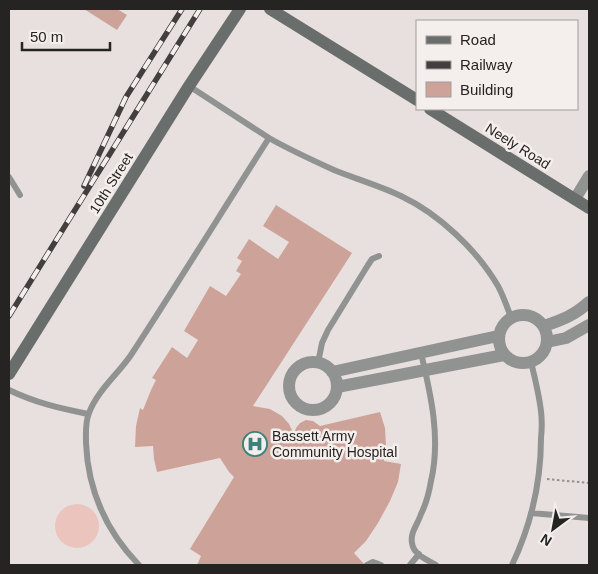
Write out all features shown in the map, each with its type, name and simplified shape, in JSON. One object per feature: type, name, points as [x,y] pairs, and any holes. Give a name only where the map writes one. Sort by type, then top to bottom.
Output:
[{"type":"street","name":"10th Street","points":[[9,374],[14,355],[240,9]]},
{"type":"street","points":[[270,9],[416,99]]},
{"type":"street","name":"Neely Road","points":[[432,110],[589,208]]},
{"type":"street","points":[[575,199],[589,176]]},
{"type":"street","points":[[544,326],[568,318],[589,302]]},
{"type":"street","points":[[518,315],[533,316],[544,326],[547,342],[542,355],[537,359],[525,364],[513,362],[504,355],[498,343],[498,336],[500,328],[511,317],[518,315]]},
{"type":"street","points":[[547,342],[566,338],[589,325]]},
{"type":"street","points":[[332,372],[498,336]]},
{"type":"street","points":[[337,387],[504,355]]},
{"type":"street","points":[[310,362],[323,365],[332,372],[337,387],[332,401],[326,406],[311,410],[303,408],[292,398],[290,382],[296,369],[310,362]]},
{"type":"lane","points":[[189,86],[292,151],[402,197],[426,210],[467,245],[485,266],[498,286],[511,317]]},
{"type":"lane","points":[[139,565],[114,535],[96,497],[89,475],[86,430],[88,414],[96,400],[129,357],[269,138]]},
{"type":"lane","points":[[9,177],[20,195]]},
{"type":"lane","points":[[318,363],[322,343],[328,330],[372,259],[379,256]]},
{"type":"lane","points":[[421,353],[434,418],[435,449],[432,480],[421,516],[411,537],[413,549],[436,565]]},
{"type":"lane","points":[[512,565],[524,537],[531,513],[541,454],[542,413],[531,362]]},
{"type":"lane","points":[[9,390],[28,399],[51,406],[88,414]]},
{"type":"lane","points":[[531,513],[589,518]]},
{"type":"lane","points":[[410,565],[419,554]]},
{"type":"lane","points":[[367,565],[373,562],[381,565]]},
{"type":"path","points":[[538,478],[589,483]]},
{"type":"shaded area","points":[[73,504],[81,504],[93,510],[99,526],[93,542],[81,548],[73,548],[61,542],[55,530],[55,522],[61,510]]},
{"type":"building","points":[[84,9],[117,9],[127,15],[117,30]]},
{"type":"building","points":[[276,205],[352,253],[253,406],[270,409],[282,416],[294,434],[300,423],[306,420],[313,421],[320,426],[380,412],[385,428],[386,445],[384,461],[401,464],[398,482],[390,501],[366,541],[354,553],[365,565],[197,565],[201,556],[190,549],[234,477],[220,458],[157,472],[153,446],[135,447],[136,426],[140,408],[143,410],[156,380],[152,378],[172,347],[187,358],[198,340],[184,331],[210,286],[226,296],[241,274],[236,271],[242,261],[237,258],[249,239],[278,259],[289,242],[263,226]]},
{"type":"railway","points":[[84,186],[126,97],[182,9]]},
{"type":"railway","points":[[9,316],[200,9]]},
{"type":"place","name":"Bassett Army Community Hospital","points":[[255,444]]}]
